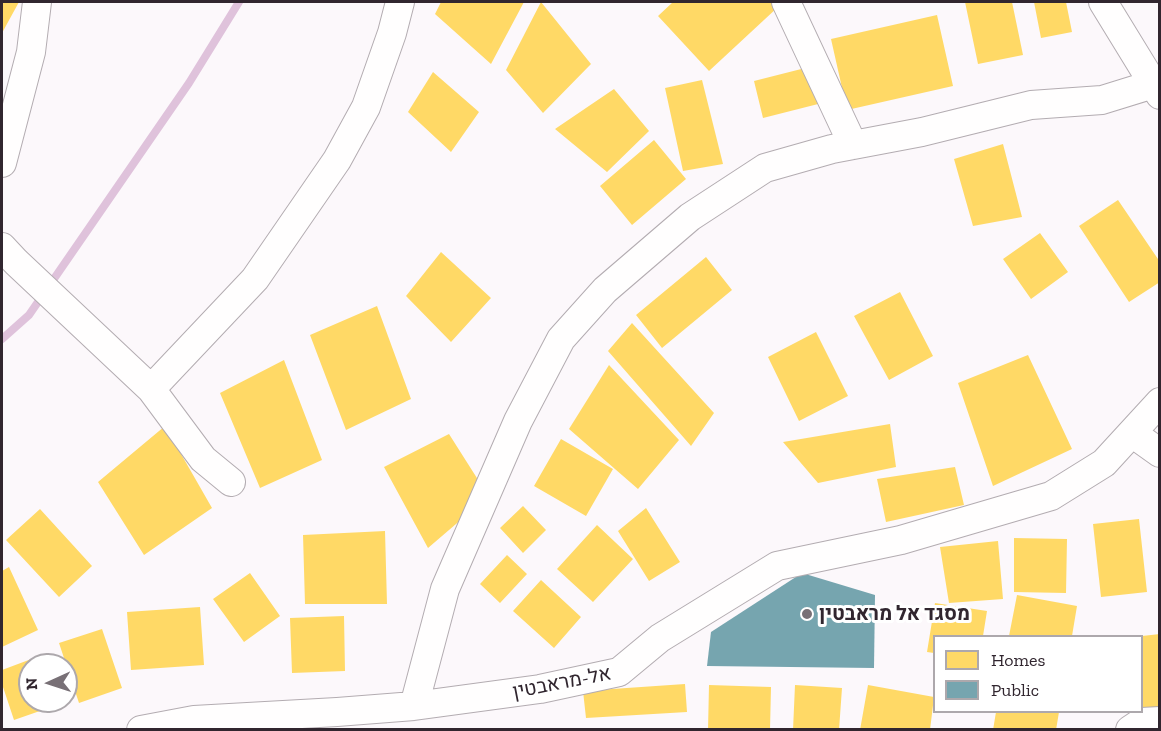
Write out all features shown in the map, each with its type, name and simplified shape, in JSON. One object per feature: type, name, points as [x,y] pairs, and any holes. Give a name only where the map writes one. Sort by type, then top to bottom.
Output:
[{"type":"street","points":[[2,163],[31,52],[37,2]]},
{"type":"street","points":[[151,388],[255,279],[337,160],[366,107],[392,33],[400,2]]},
{"type":"street","points":[[786,2],[853,145]]},
{"type":"street","points":[[414,706],[445,588],[518,421],[561,339],[605,290],[690,217],[765,168],[853,145],[922,132],[1031,105],[1102,100],[1158,87],[1103,2]]},
{"type":"street","points":[[2,247],[151,388],[203,459],[231,482]]},
{"type":"street","name":"אל-מראבטין","points":[[141,729],[194,720],[414,706],[540,689],[619,672],[660,638],[777,566],[901,540],[1051,496],[1104,463],[1160,402]]},
{"type":"street","points":[[1132,433],[1160,453]]},
{"type":"street","points":[[1130,729],[1142,722],[1160,721]]},
{"type":"building: Homes","points":[[2,2],[19,2],[2,33]]},
{"type":"building: Homes","points":[[441,2],[524,2],[491,64],[435,14]]},
{"type":"building: Homes","points":[[541,2],[591,64],[543,113],[506,70]]},
{"type":"building: Homes","points":[[673,2],[773,2],[778,7],[709,71],[658,16]]},
{"type":"building: Homes","points":[[965,2],[1012,2],[1023,55],[978,64]]},
{"type":"building: Homes","points":[[1034,2],[1066,2],[1072,32],[1041,38]]},
{"type":"building: Homes","points":[[937,15],[953,86],[847,110],[831,39]]},
{"type":"building: Homes","points":[[817,65],[826,102],[763,118],[754,81]]},
{"type":"building: Homes","points":[[433,72],[479,112],[451,152],[408,112]]},
{"type":"building: Homes","points":[[702,80],[723,164],[683,171],[665,88]]},
{"type":"building: Homes","points":[[614,89],[649,131],[607,172],[555,129]]},
{"type":"building: Homes","points":[[654,140],[686,179],[632,225],[600,186]]},
{"type":"building: Homes","points":[[1003,144],[1022,217],[973,226],[954,159]]},
{"type":"building: Homes","points":[[1118,200],[1160,262],[1160,282],[1129,302],[1079,226]]},
{"type":"building: Homes","points":[[1040,233],[1068,272],[1031,299],[1003,259]]},
{"type":"building: Homes","points":[[441,252],[491,298],[451,342],[406,296]]},
{"type":"building: Homes","points":[[706,257],[732,290],[662,348],[636,315]]},
{"type":"building: Homes","points":[[900,292],[933,356],[889,380],[854,316]]},
{"type":"building: Homes","points":[[377,306],[411,399],[346,430],[310,335]]},
{"type":"building: Homes","points":[[632,323],[714,413],[691,446],[608,351]]},
{"type":"building: Homes","points":[[816,332],[848,396],[799,421],[768,357]]},
{"type":"building: Homes","points":[[1028,355],[1072,449],[993,486],[958,383]]},
{"type":"building: Homes","points":[[284,360],[322,460],[260,488],[220,393]]},
{"type":"building: Homes","points":[[609,365],[679,440],[638,489],[569,429]]},
{"type":"building: Homes","points":[[890,424],[896,467],[818,483],[783,442]]},
{"type":"building: Homes","points":[[165,426],[212,508],[144,555],[98,482]]},
{"type":"building: Homes","points":[[449,434],[482,486],[470,512],[428,548],[384,467]]},
{"type":"building: Homes","points":[[561,439],[613,469],[586,516],[534,486]]},
{"type":"building: Homes","points":[[955,467],[964,505],[886,522],[877,479]]},
{"type":"building: Homes","points":[[523,506],[546,530],[523,553],[500,528]]},
{"type":"building: Homes","points":[[646,508],[680,562],[649,581],[618,531]]},
{"type":"building: Homes","points":[[40,509],[92,566],[59,597],[6,540]]},
{"type":"building: Homes","points":[[1139,519],[1147,592],[1101,597],[1093,524]]},
{"type":"building: Homes","points":[[597,525],[633,559],[593,602],[557,569]]},
{"type":"building: Homes","points":[[385,531],[387,604],[305,604],[303,535]]},
{"type":"building: Homes","points":[[1014,538],[1067,539],[1066,593],[1014,592]]},
{"type":"building: Homes","points":[[998,541],[1003,599],[949,603],[940,547]]},
{"type":"building: Homes","points":[[507,555],[527,574],[500,603],[480,584]]},
{"type":"building: Homes","points":[[9,567],[38,630],[2,647],[2,571]]},
{"type":"building: Homes","points":[[250,573],[280,616],[244,642],[213,599]]},
{"type":"building: Homes","points":[[541,580],[581,617],[554,648],[513,611]]},
{"type":"building: Homes","points":[[1017,595],[1077,606],[1072,635],[1009,635]]},
{"type":"building: Homes","points":[[935,603],[987,611],[983,635],[933,635],[933,653],[927,652]]},
{"type":"building: Homes","points":[[200,607],[204,665],[131,670],[127,612]]},
{"type":"building: Homes","points":[[344,616],[345,671],[292,673],[290,618]]},
{"type":"building: Homes","points":[[102,629],[122,688],[79,703],[78,653],[62,653],[59,643]]},
{"type":"building: Homes","points":[[1160,634],[1160,708],[1143,709],[1143,636]]},
{"type":"building: Homes","points":[[18,664],[18,713],[34,713],[14,720],[2,684],[2,670]]},
{"type":"building: Homes","points":[[685,684],[687,712],[586,718],[583,691]]},
{"type":"building: Homes","points":[[709,685],[771,687],[770,730],[708,730]]},
{"type":"building: Homes","points":[[795,685],[842,688],[839,730],[793,730]]},
{"type":"building: Homes","points":[[868,685],[933,697],[930,730],[860,730]]},
{"type":"building: Homes","points":[[996,713],[1059,713],[1056,730],[993,730]]},
{"type":"building: Public","name":"מסגד אל מראבטין","points":[[802,573],[875,595],[874,668],[707,666],[711,632]]},
{"type":"waterway","points":[[2,339],[29,315],[189,83],[239,2]]},
{"type":"place","name":"מסגד אל מראבטין","points":[[807,614]]}]
